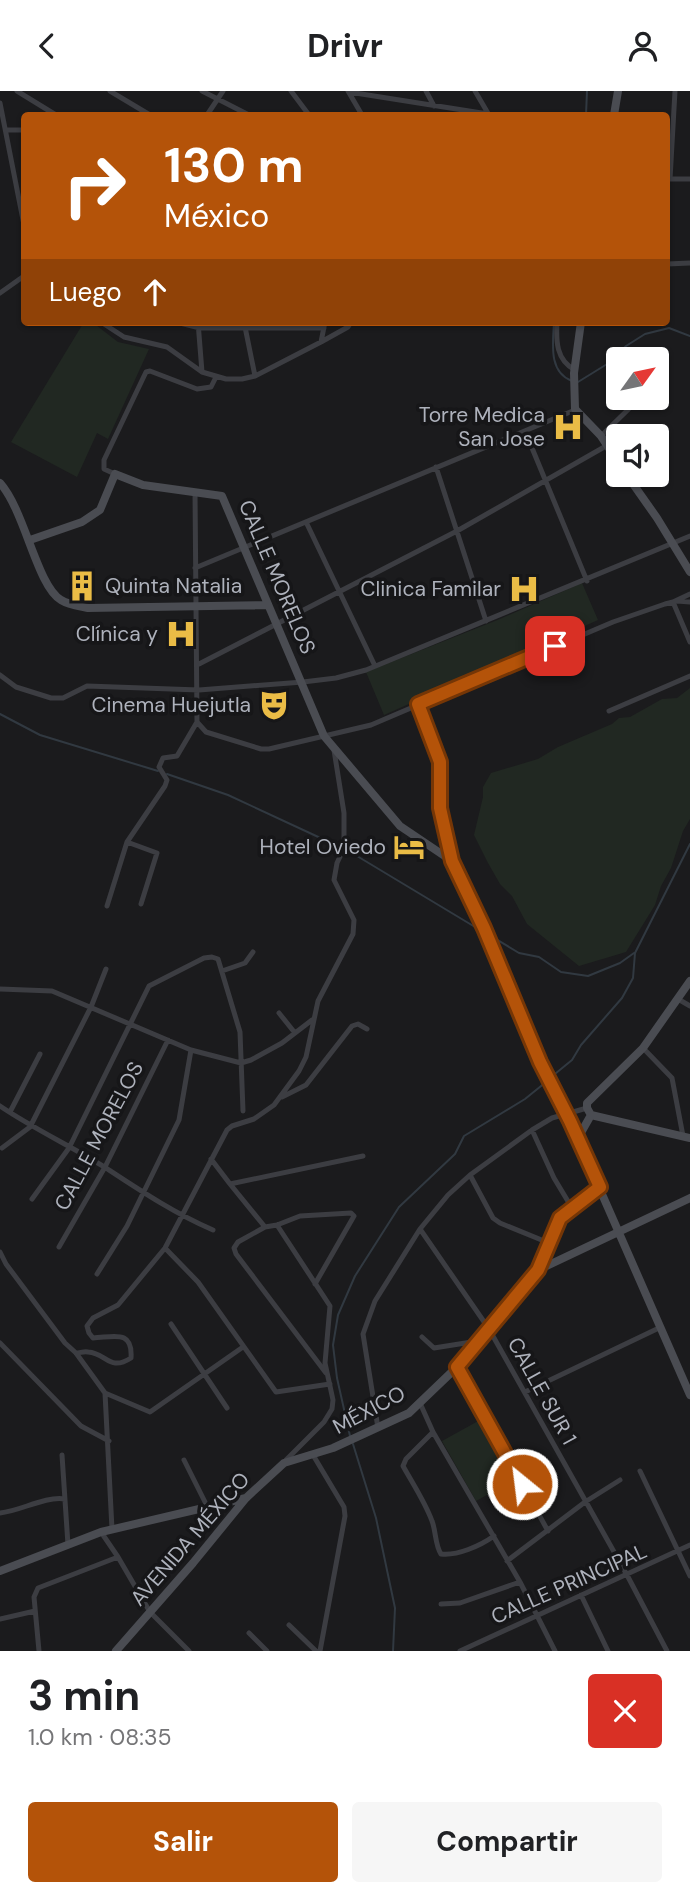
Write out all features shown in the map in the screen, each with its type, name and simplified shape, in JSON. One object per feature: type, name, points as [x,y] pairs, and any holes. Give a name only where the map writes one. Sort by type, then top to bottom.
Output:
[{"type":"main road","points":[[614,112],[618,91]]},
{"type":"main road","points":[[581,326],[575,372],[575,409],[601,436],[606,446]]},
{"type":"main road","points":[[30,540],[82,522],[100,510],[115,474]]},
{"type":"main road","name":"CALLE MORELOS","points":[[115,474],[144,485],[222,496],[324,736],[400,826],[452,861]]},
{"type":"main road","points":[[0,483],[16,507],[45,583],[60,600],[88,608],[268,605]]},
{"type":"main road","points":[[635,487],[690,572]]},
{"type":"main road","points":[[452,861],[484,928],[540,1062],[620,1231],[690,1395]]},
{"type":"main road","points":[[578,1138],[588,1108],[643,1048],[690,981]]},
{"type":"main road","points":[[588,1108],[686,1137]]},
{"type":"main road","name":"MÉXICO","points":[[284,1463],[333,1448],[410,1413],[457,1367],[538,1270],[690,1198]]},
{"type":"main road","name":"AVENIDA MÉXICO","points":[[116,1651],[246,1498],[284,1463]]},
{"type":"main road","points":[[0,1571],[111,1529],[246,1498]]},
{"type":"street","points":[[18,91],[51,112]]},
{"type":"street","points":[[110,91],[145,112]]},
{"type":"street","points":[[202,91],[244,112]]},
{"type":"street","points":[[209,112],[223,91]]},
{"type":"street","points":[[291,91],[307,112]]},
{"type":"street","points":[[381,91],[385,98]]},
{"type":"street","points":[[426,91],[434,106]]},
{"type":"street","points":[[475,91],[486,112]]},
{"type":"street","points":[[670,154],[675,91]]},
{"type":"street","points":[[348,92],[469,112]]},
{"type":"street","points":[[348,92],[360,112]]},
{"type":"street","points":[[0,103],[21,201]]},
{"type":"street","points":[[6,130],[21,130]]},
{"type":"street","points":[[15,171],[21,171]]},
{"type":"street","points":[[670,179],[690,179]]},
{"type":"street","points":[[670,264],[690,263]]},
{"type":"street","points":[[0,293],[21,277]]},
{"type":"street","points":[[106,326],[124,337],[167,347],[202,372],[216,377],[242,379],[255,376],[347,326]]},
{"type":"street","points":[[199,326],[202,372]]},
{"type":"street","points":[[211,326],[246,329],[304,326]]},
{"type":"street","points":[[245,326],[255,376]]},
{"type":"street","points":[[321,342],[324,326]]},
{"type":"street","points":[[557,326],[556,346],[567,366],[575,372]]},
{"type":"street","points":[[115,474],[104,469],[104,460],[146,372],[150,371],[197,389],[211,387],[216,377]]},
{"type":"street","points":[[195,568],[307,524],[575,409]]},
{"type":"street","points":[[601,436],[628,410]]},
{"type":"street","points":[[525,431],[587,581]]},
{"type":"street","points":[[199,664],[457,531],[606,446]]},
{"type":"street","points":[[436,467],[486,621]]},
{"type":"street","points":[[107,906],[127,842],[165,786],[167,780],[159,767],[163,758],[177,756],[199,725],[195,492]]},
{"type":"street","points":[[307,524],[375,666]]},
{"type":"street","points":[[0,675],[16,687],[51,698],[63,698],[87,686],[198,690],[336,678],[375,666],[587,581],[690,536]]},
{"type":"street","points":[[199,725],[206,732],[269,749],[371,725],[601,627],[690,594]]},
{"type":"street","points":[[673,602],[690,602]]},
{"type":"street","points":[[673,602],[690,642]]},
{"type":"street","points":[[610,711],[690,676]]},
{"type":"street","points":[[418,704],[440,762],[440,808],[452,861]]},
{"type":"street","points":[[76,1353],[90,1351],[111,1363],[122,1363],[131,1357],[132,1346],[129,1340],[122,1336],[93,1338],[87,1326],[93,1318],[118,1305],[165,1248],[228,1130],[232,1126],[254,1119],[274,1105],[306,1057],[318,1001],[353,934],[354,920],[334,880],[337,863],[344,848],[344,813],[333,747]]},
{"type":"street","points":[[127,842],[157,853],[141,904]]},
{"type":"street","points":[[222,971],[245,963],[253,952]]},
{"type":"street","points":[[32,1199],[69,1148],[149,986],[204,958],[218,959],[240,1032],[243,1111]]},
{"type":"street","points":[[2,1148],[30,1127],[91,1007],[106,969]]},
{"type":"street","points":[[0,989],[52,991],[191,1050],[241,1063],[261,1055],[312,1020]]},
{"type":"street","points":[[678,999],[690,1006]]},
{"type":"street","points":[[279,1013],[295,1033]]},
{"type":"street","points":[[279,1099],[306,1085],[352,1027],[358,1024],[367,1029]]},
{"type":"street","name":"CALLE MORELOS","points":[[59,1247],[105,1167],[168,1039]]},
{"type":"street","points":[[643,1048],[672,1078],[686,1137]]},
{"type":"street","points":[[97,1273],[127,1226],[179,1120],[191,1050]]},
{"type":"street","points":[[10,1112],[40,1054]]},
{"type":"street","points":[[0,1105],[30,1127],[105,1167],[181,1216],[213,1230]]},
{"type":"street","points":[[376,1430],[363,1334],[375,1301],[420,1229],[448,1195],[470,1175],[532,1130],[552,1118],[588,1108]]},
{"type":"street","points":[[532,1130],[554,1178],[572,1208]]},
{"type":"street","points":[[230,1184],[363,1156]]},
{"type":"street","points":[[211,1159],[265,1227]]},
{"type":"street","points":[[470,1175],[493,1218],[549,1243]]},
{"type":"street","points":[[538,1270],[560,1218],[600,1187]]},
{"type":"street","points":[[165,1248],[198,1282],[276,1392],[330,1384],[326,1373],[234,1248],[238,1242],[265,1227],[277,1226],[300,1216],[344,1213],[354,1216],[315,1283]]},
{"type":"street","points":[[277,1226],[330,1306],[326,1373]]},
{"type":"street","name":"CALLE SUR 1","points":[[420,1229],[489,1329],[667,1651]]},
{"type":"street","points":[[0,1252],[6,1264],[105,1393],[150,1412],[243,1347]]},
{"type":"street","points":[[171,1324],[227,1408]]},
{"type":"street","points":[[525,1392],[661,1327]]},
{"type":"street","points":[[422,1337],[434,1348],[478,1341]]},
{"type":"street","points":[[0,1343],[81,1426],[109,1441]]},
{"type":"street","points":[[457,1367],[548,1531]]},
{"type":"street","name":"AVENIDA MÉXICO","points":[[284,1463],[324,1422],[332,1409],[330,1384]]},
{"type":"street","points":[[105,1393],[111,1529]]},
{"type":"street","points":[[420,1403],[433,1432],[508,1560],[555,1651]]},
{"type":"street","points":[[433,1432],[406,1459],[403,1466],[431,1518],[437,1535],[438,1549],[449,1555],[494,1537]]},
{"type":"street","points":[[62,1454],[68,1545]]},
{"type":"street","points":[[313,1455],[344,1507],[345,1516],[318,1651]]},
{"type":"street","points":[[184,1460],[207,1506]]},
{"type":"street","points":[[640,1471],[690,1576]]},
{"type":"street","points":[[508,1560],[584,1502],[620,1480]]},
{"type":"street","points":[[0,1513],[15,1512],[56,1498],[65,1499]]},
{"type":"street","points":[[101,1532],[150,1612],[188,1650]]},
{"type":"street","name":"CALLE PRINCIPAL","points":[[460,1651],[690,1545]]},
{"type":"street","points":[[39,1651],[34,1611],[34,1597],[38,1588],[118,1557]]},
{"type":"street","points":[[440,1604],[460,1603],[520,1582]]},
{"type":"street","points":[[581,1595],[608,1651]]},
{"type":"street","points":[[0,1619],[34,1611]]},
{"type":"street","points":[[289,1625],[318,1651]]},
{"type":"street","points":[[249,1633],[267,1651]]},
{"type":"shaded area","points":[[82,326],[97,326],[118,342],[149,349],[108,439],[97,433],[77,477],[11,442]]},
{"type":"shaded area","points":[[582,583],[598,620],[384,715],[366,672]]},
{"type":"shaded area","points":[[690,688],[690,819],[683,831],[671,868],[655,905],[626,952],[579,966],[527,924],[512,896],[500,884],[488,863],[474,835],[483,787],[491,773],[538,759],[558,747],[612,724],[619,718],[630,717],[662,699],[677,698]]},
{"type":"shaded area","points":[[480,1420],[514,1480],[476,1501],[442,1441]]},
{"type":"waterway","points":[[586,112],[587,91]]},
{"type":"waterway","points":[[554,326],[555,364],[564,377],[572,381]]},
{"type":"waterway","points":[[578,382],[612,361],[626,346],[645,334],[669,328],[690,336]]},
{"type":"waterway","points":[[0,714],[40,735],[158,771]]},
{"type":"waterway","points":[[167,774],[228,795],[342,848]]},
{"type":"waterway","points":[[550,1078],[572,1060],[581,1045],[622,998],[633,978],[635,953],[690,844]]},
{"type":"waterway","points":[[347,850],[480,930]]},
{"type":"waterway","points":[[491,936],[519,953],[539,957],[561,972],[588,976],[620,963],[634,953]]},
{"type":"waterway","points":[[350,1436],[337,1378],[333,1345],[338,1315],[355,1276],[399,1207],[455,1154],[464,1136],[525,1099],[546,1082]]},
{"type":"waterway","points":[[353,1444],[376,1518],[395,1608],[393,1651]]},
{"type":"place","name":"Torre Medica San Jose","points":[[568,427]]},
{"type":"place","name":"Quinta Natalia","points":[[82,586]]},
{"type":"place","name":"Clinica Familar","points":[[524,589]]},
{"type":"place","name":"Clínica y","points":[[181,634]]},
{"type":"place","name":"Cinema Huejutla","points":[[274,705]]},
{"type":"place","name":"Hotel Oviedo","points":[[409,847]]},
{"type":"route","points":[[522,1484],[457,1367],[538,1270],[560,1218],[600,1187],[540,1062],[484,928],[452,861],[440,808],[440,762],[418,704],[555,646]]}]
